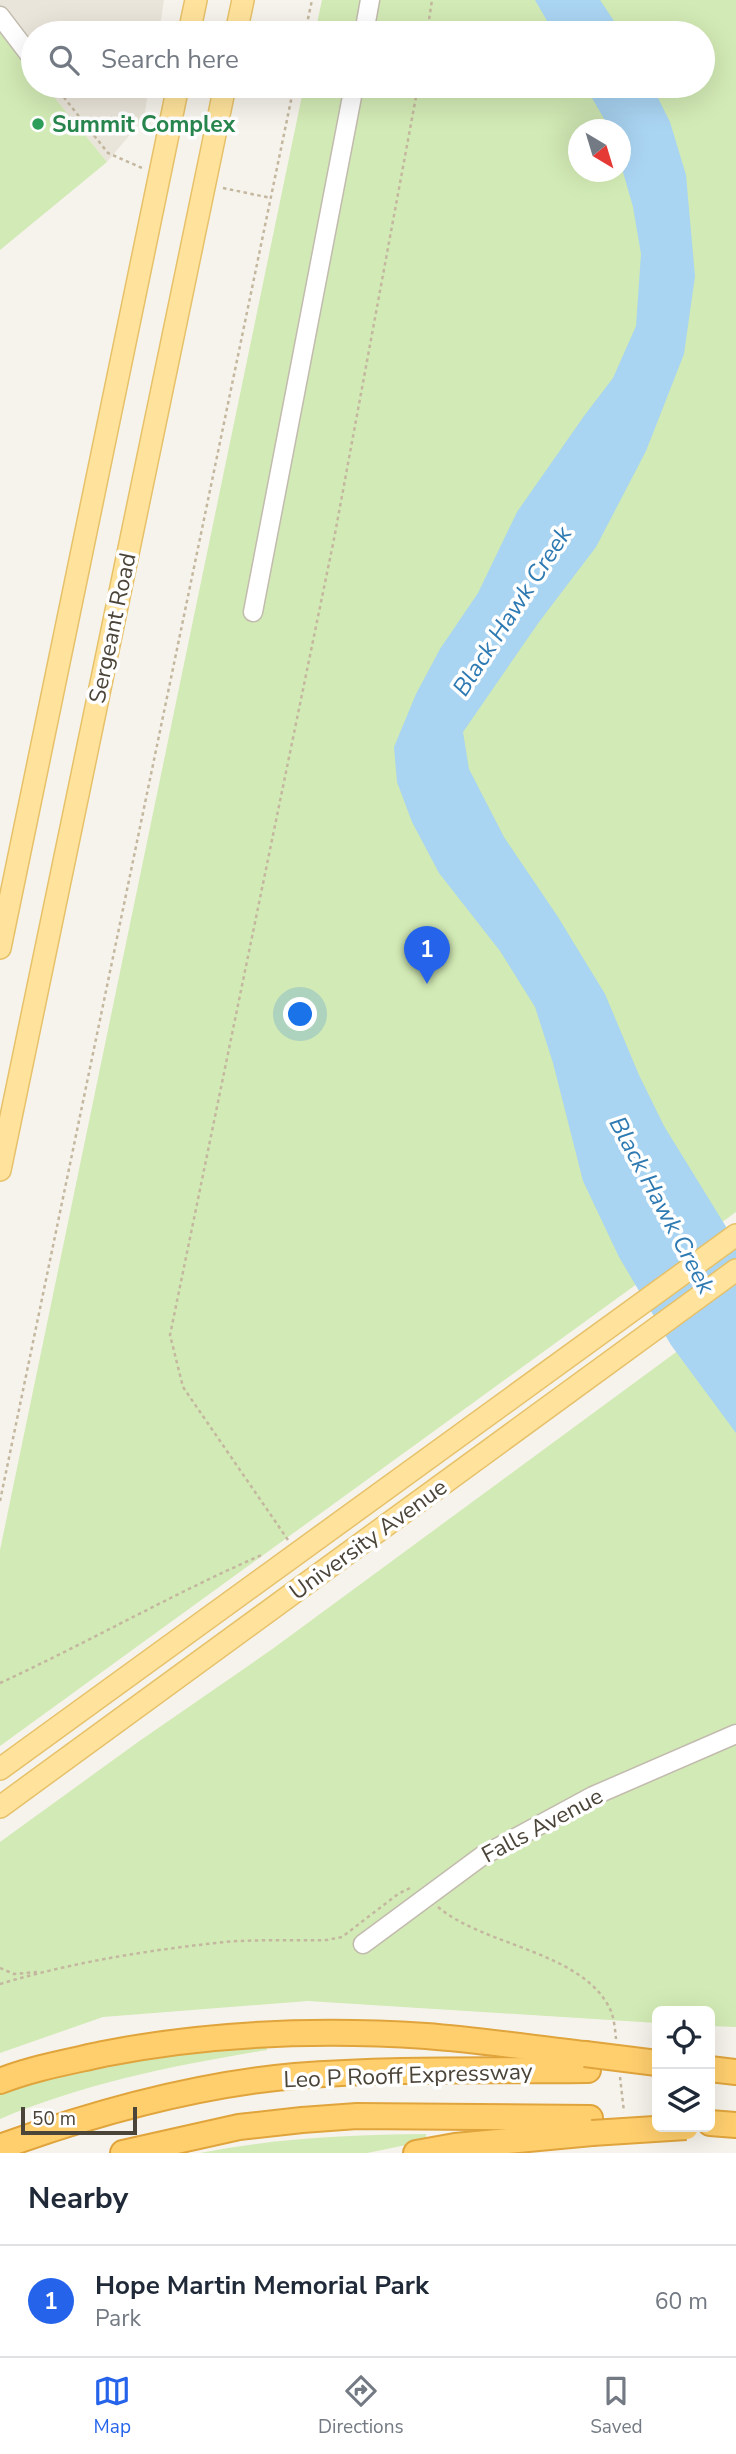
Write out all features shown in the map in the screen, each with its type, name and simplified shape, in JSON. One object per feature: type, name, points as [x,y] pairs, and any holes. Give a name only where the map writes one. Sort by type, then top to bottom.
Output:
[{"type":"highway","points":[[0,2081],[62,2063],[167,2043],[228,2036],[313,2033],[427,2036],[586,2062],[652,2063]]},
{"type":"highway","name":"Leo P Rooff Expressway","points":[[0,2147],[117,2110],[219,2088],[293,2077],[586,2062],[652,2072]]},
{"type":"highway","points":[[715,2070],[736,2074]]},
{"type":"highway","points":[[715,2075],[736,2074]]},
{"type":"highway","name":"Leo P Rooff Expressway","points":[[123,2153],[239,2127],[357,2116],[591,2126],[652,2121]]},
{"type":"highway","points":[[416,2153],[591,2126],[652,2127]]},
{"type":"main road","points":[[192,21],[196,0]]},
{"type":"main road","points":[[239,21],[243,0]]},
{"type":"main road","name":"Sergeant Road","points":[[0,948],[176,98]]},
{"type":"main road","name":"Sergeant Road","points":[[0,1170],[223,98]]},
{"type":"main road","name":"University Avenue","points":[[0,1769],[736,1236]]},
{"type":"main road","name":"University Avenue","points":[[0,1807],[736,1270]]},
{"type":"street","points":[[366,21],[370,0]]},
{"type":"street","points":[[0,16],[21,44]]},
{"type":"street","points":[[253,612],[352,98]]},
{"type":"street","name":"Falls Avenue","points":[[363,1944],[482,1856],[593,1796],[736,1734]]},
{"type":"path","points":[[308,21],[312,0]]},
{"type":"path","points":[[429,21],[432,0]]},
{"type":"path","points":[[0,1501],[292,98]]},
{"type":"path","points":[[290,1542],[183,1387],[170,1335],[334,539],[416,98]]},
{"type":"path","points":[[0,1683],[57,1657],[211,1577],[267,1552]]},
{"type":"path","points":[[0,1968],[15,1974],[228,1942],[342,1937],[408,1888],[415,1888],[448,1916],[475,1930],[547,1958],[586,1979],[611,2009],[617,2045]]},
{"type":"path","points":[[0,1984],[43,1971]]},
{"type":"path","points":[[619,2072],[624,2112]]},
{"type":"shaded area","points":[[0,0],[164,0],[161,21],[21,21],[21,57],[0,31]]},
{"type":"shaded area","points":[[55,98],[147,98],[144,118],[107,162]]},
{"type":"green space","points":[[322,0],[736,0],[736,1212],[0,1746],[0,1550],[302,98],[715,98],[715,21],[318,21]]},
{"type":"green space","name":"Summit Complex","points":[[0,31],[21,57],[21,98],[55,98],[107,162],[0,250]]},
{"type":"green space","points":[[736,1308],[736,2027],[715,2026],[715,2006],[652,2006],[652,2023],[308,2001],[103,2017],[0,2053],[0,1842],[271,1650]]},
{"type":"green space","points":[[266,2044],[267,2050],[98,2085],[0,2119],[0,2090],[140,2055]]},
{"type":"green space","points":[[426,2134],[426,2141],[367,2153],[200,2153],[313,2138]]},
{"type":"water","points":[[535,0],[600,0],[614,21],[547,21]]},
{"type":"water","name":"Black Hawk Creek","points":[[592,98],[658,98],[670,122],[686,175],[695,276],[684,354],[646,451],[596,547],[539,622],[463,732],[469,769],[504,837],[558,917],[605,994],[664,1126],[736,1243],[736,1433],[671,1345],[619,1257],[583,1181],[553,1063],[535,1007],[500,951],[439,873],[412,822],[397,782],[394,747],[416,694],[440,649],[478,593],[517,512],[613,378],[636,326],[641,254],[626,182],[631,182],[631,119],[604,119]]},
{"type":"place","name":"Summit Complex","points":[[38,124]]},
{"type":"place","name":"Hope Martin Memorial Park","points":[[427,984]]}]
